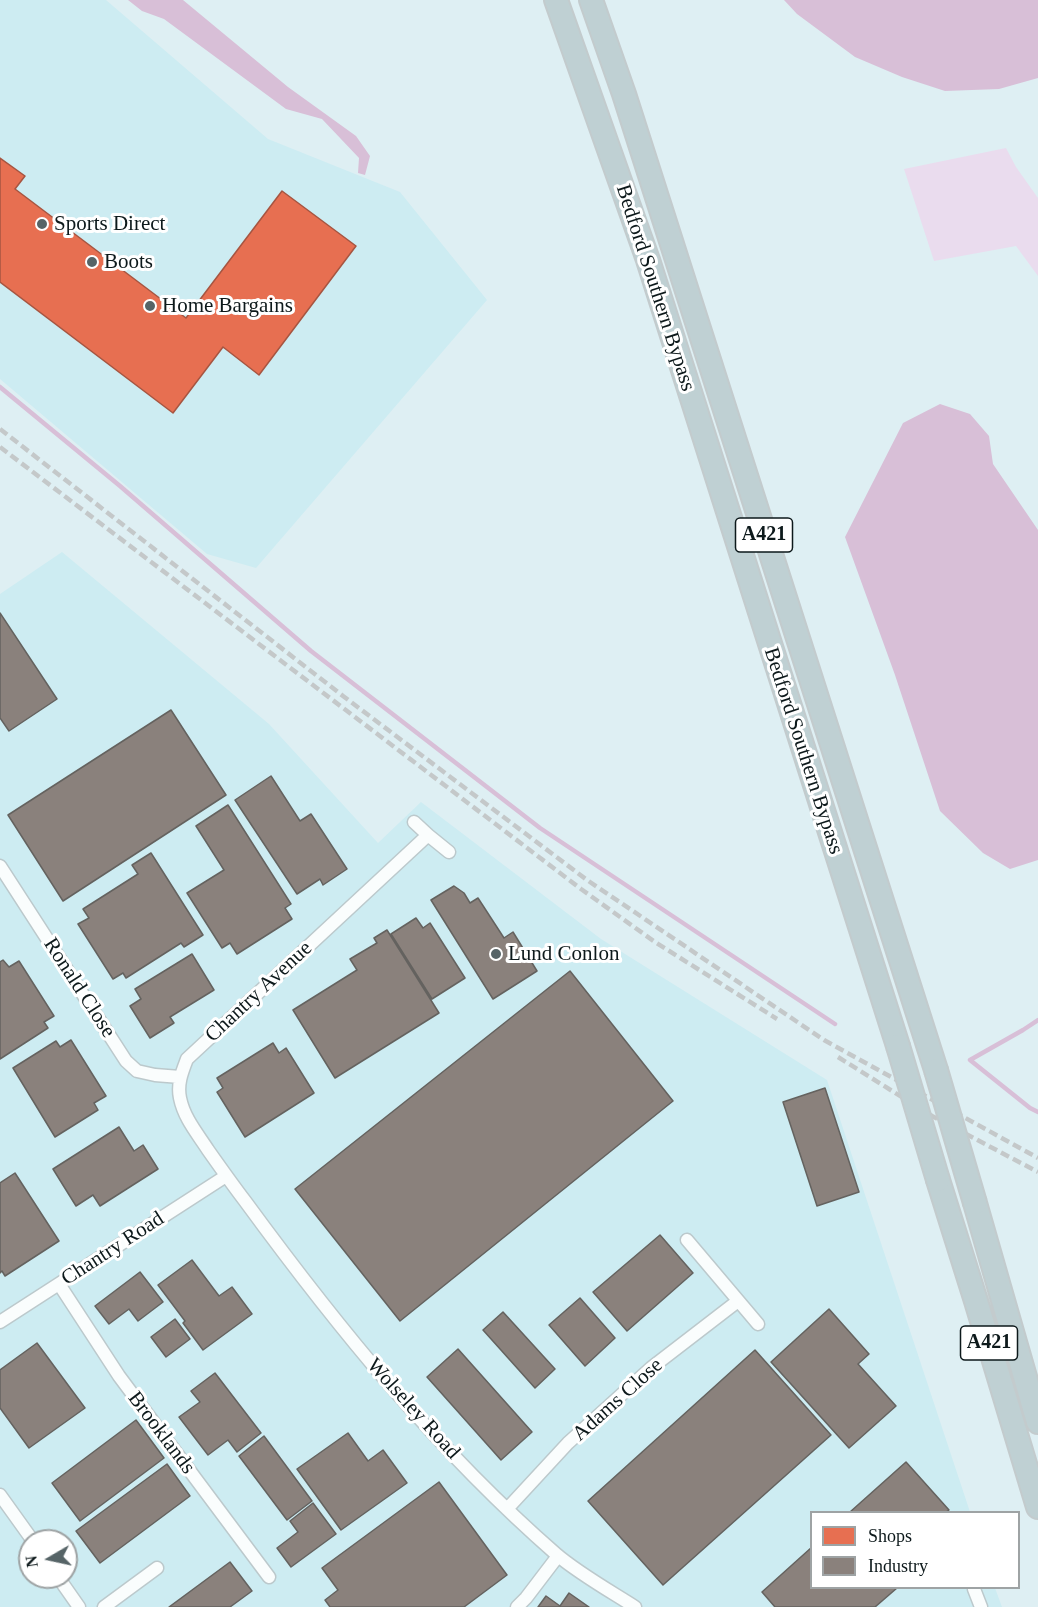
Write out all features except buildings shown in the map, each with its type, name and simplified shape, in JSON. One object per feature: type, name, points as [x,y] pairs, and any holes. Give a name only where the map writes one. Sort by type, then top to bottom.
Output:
[{"type":"highway","name":"Bedford Southern Bypass","points":[[556,0],[648,260],[898,1046],[1038,1507]]},
{"type":"highway","name":"Bedford Southern Bypass","points":[[591,0],[627,105],[936,1070],[1038,1422]]},
{"type":"street","points":[[414,822],[449,852]]},
{"type":"street","name":"Chantry Avenue","points":[[180,1077],[187,1059],[428,836]]},
{"type":"street","name":"Ronald Close","points":[[0,866],[126,1061],[137,1071],[180,1077]]},
{"type":"street","points":[[180,1077],[179,1097],[187,1119],[226,1176]]},
{"type":"street","name":"Chantry Road","points":[[0,1322],[226,1176]]},
{"type":"street","name":"Wolseley Road","points":[[226,1176],[289,1261],[384,1379],[446,1449],[558,1556],[635,1607]]},
{"type":"street","points":[[687,1240],[758,1324]]},
{"type":"street","name":"Brooklands","points":[[59,1284],[119,1376],[269,1577]]},
{"type":"street","name":"Adams Close","points":[[507,1509],[568,1443],[651,1368],[738,1301]]},
{"type":"street","points":[[0,1495],[24,1529]]},
{"type":"street","points":[[517,1607],[558,1556]]},
{"type":"street","points":[[104,1607],[157,1568]]},
{"type":"street","points":[[66,1589],[79,1607]]},
{"type":"street","points":[[974,1589],[981,1607]]},
{"type":"shaded area","points":[[0,0],[106,0],[268,139],[400,192],[487,300],[256,568],[207,554],[0,379]]},
{"type":"shaded area","points":[[128,0],[183,0],[288,87],[356,136],[370,156],[365,175],[358,173],[359,158],[322,119],[286,109],[164,19],[142,11]]},
{"type":"shaded area","points":[[784,0],[1038,0],[1038,78],[999,89],[945,91],[902,77],[855,57],[797,14]]},
{"type":"shaded area","points":[[1006,148],[1016,167],[1038,198],[1038,276],[1016,246],[934,261],[904,169]]},
{"type":"shaded area","points":[[940,404],[970,414],[989,436],[993,464],[1038,530],[1038,860],[1010,869],[983,853],[940,811],[895,675],[845,537],[903,423]]},
{"type":"shaded area","points":[[62,552],[269,724],[378,843],[421,802],[601,939],[827,1080],[970,1511],[810,1511],[810,1589],[995,1589],[1002,1607],[0,1607],[0,594]]},
{"type":"waterway","points":[[0,387],[120,486],[311,651],[540,828],[835,1024]]},
{"type":"waterway","points":[[1038,1020],[970,1060],[1038,1112]]},
{"type":"railway","points":[[0,429],[343,696],[587,880],[824,1040],[1038,1158]]},
{"type":"railway","points":[[0,447],[581,889],[655,942],[777,1019]]},
{"type":"railway","points":[[838,1057],[932,1116],[1038,1172]]},
{"type":"place","name":"Sports Direct","points":[[42,224]]},
{"type":"place","name":"Boots","points":[[92,262]]},
{"type":"place","name":"Home Bargains","points":[[150,306]]},
{"type":"place","name":"Lund Conlon","points":[[496,954]]}]
